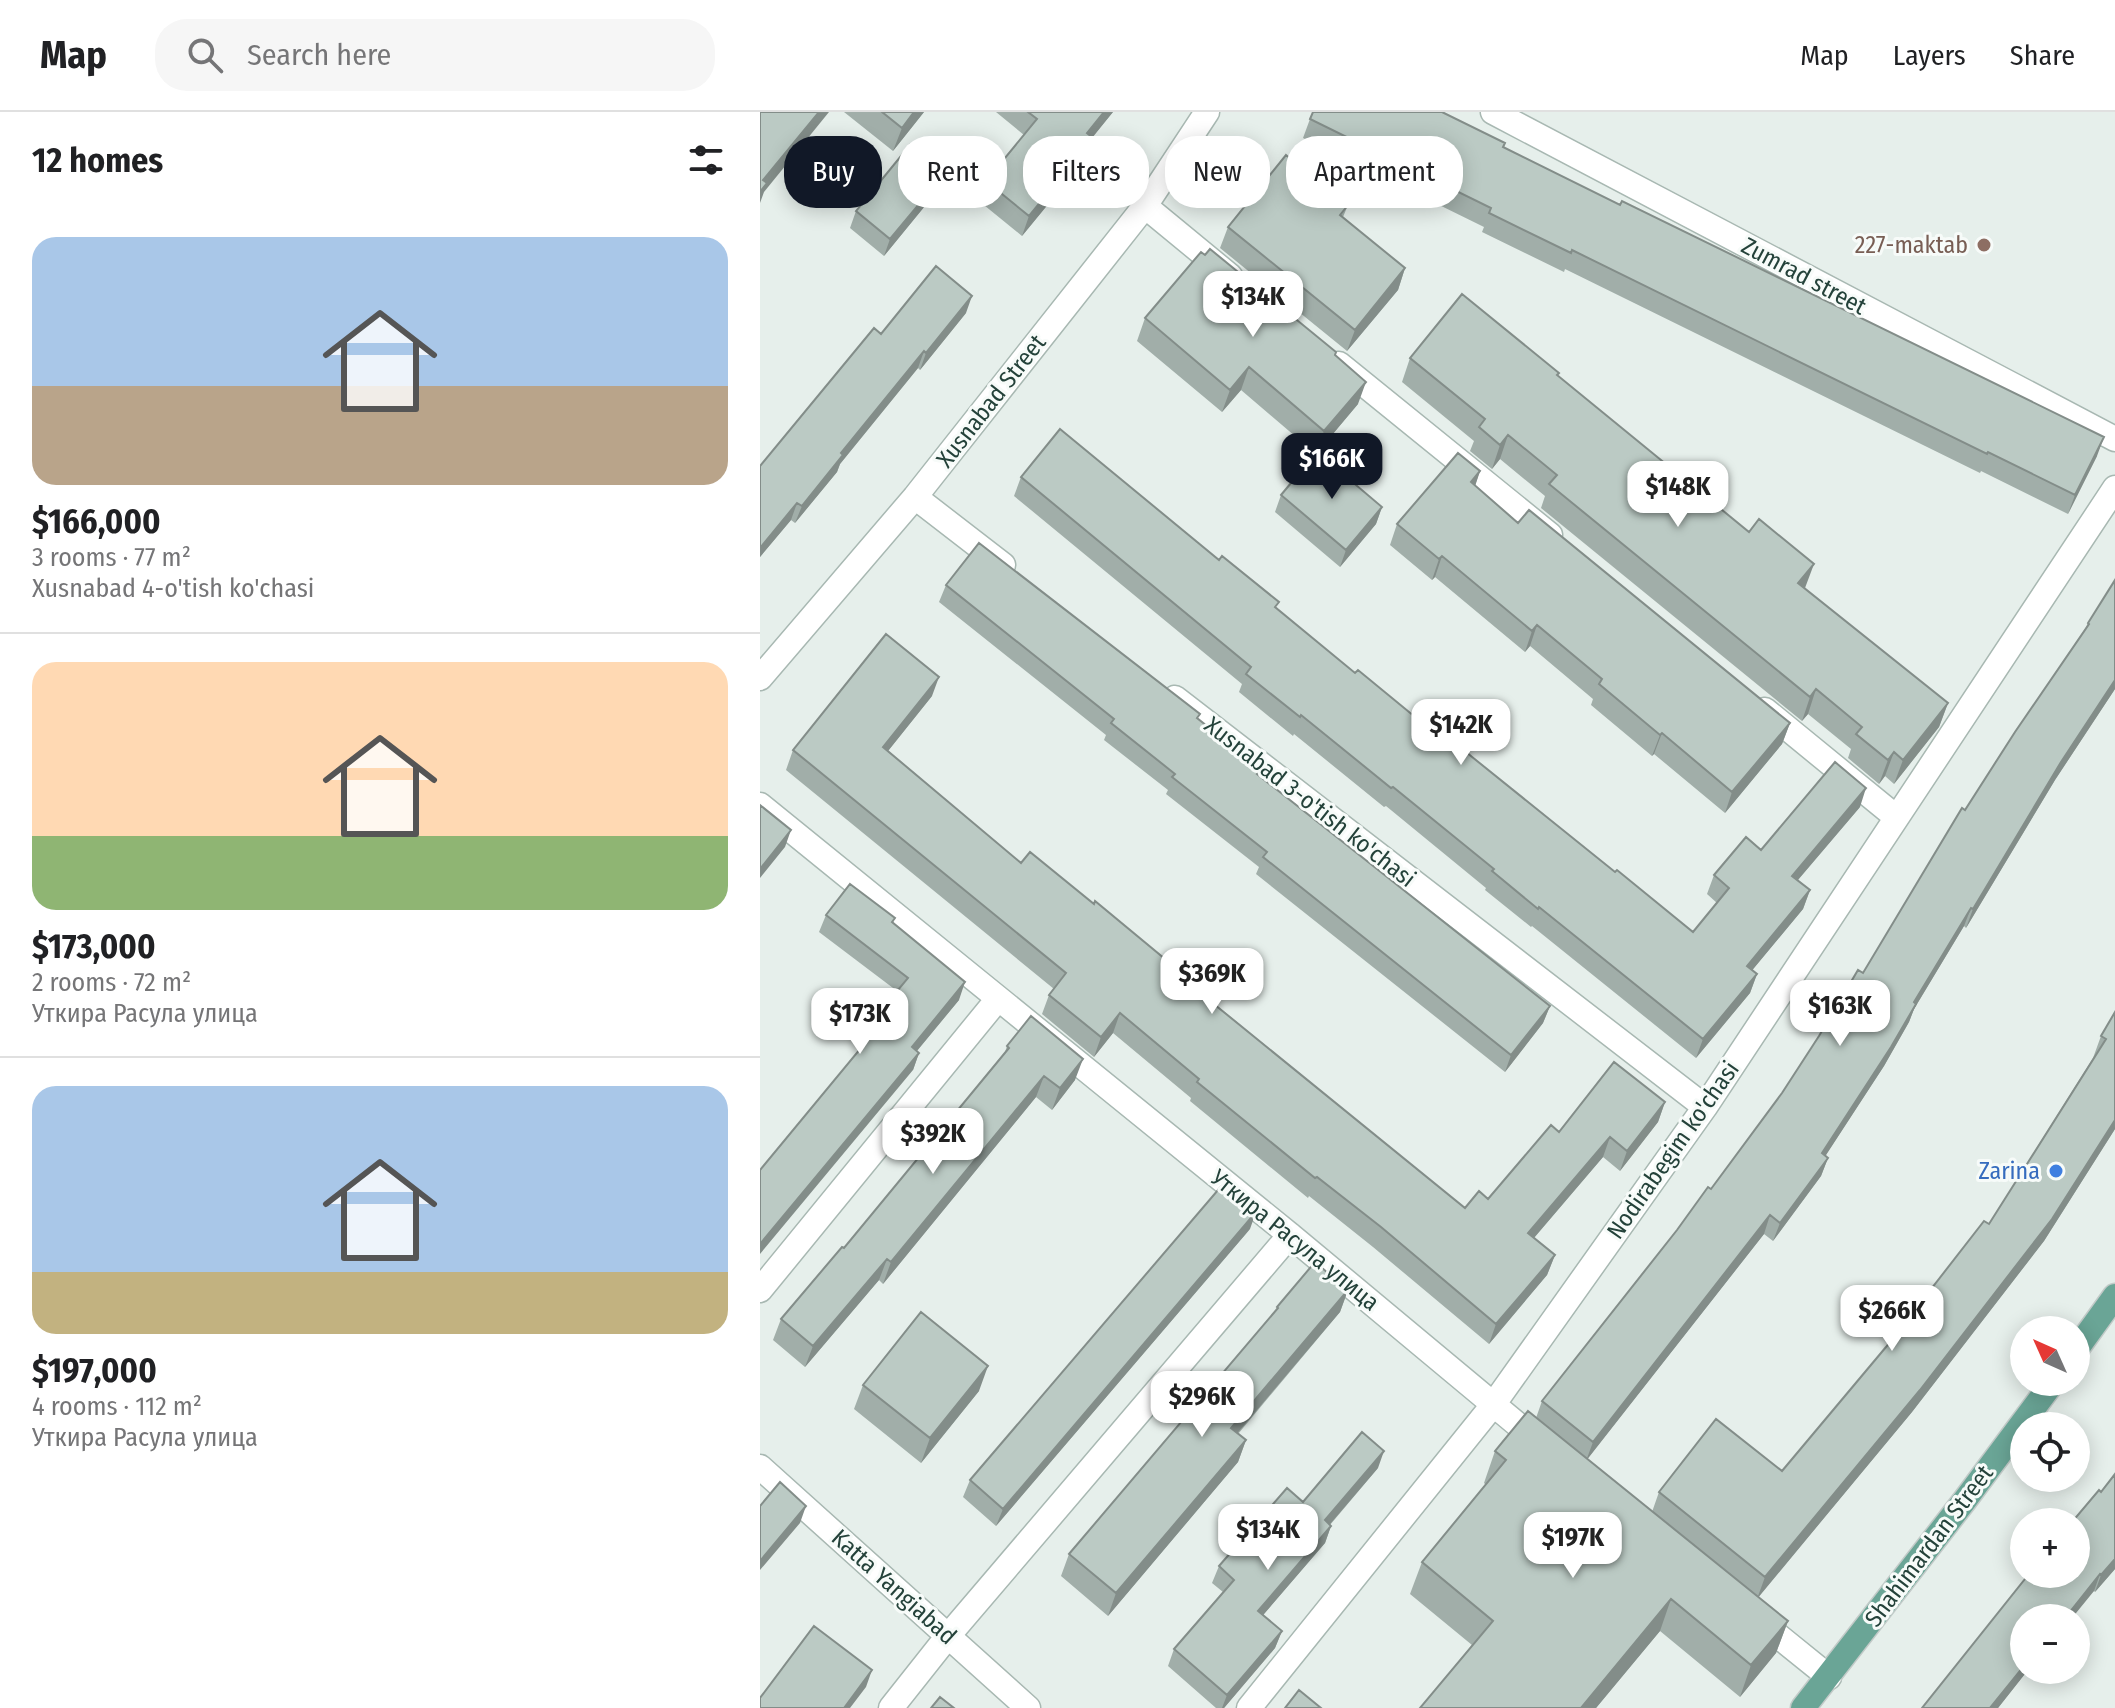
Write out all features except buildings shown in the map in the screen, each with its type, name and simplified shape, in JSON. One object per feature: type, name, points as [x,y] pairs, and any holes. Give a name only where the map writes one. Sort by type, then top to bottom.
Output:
[{"type":"main road","points":[[2090,1331],[2115,1296]]},
{"type":"main road","name":"Shahimardan Street","points":[[1803,1708],[2043,1396]]},
{"type":"street","name":"Xusnabad Street","points":[[1149,200],[1207,112]]},
{"type":"street","name":"Zumrad street","points":[[1493,112],[2115,439]]},
{"type":"street","name":"Xusnabad Street","points":[[760,678],[915,497],[1143,208]]},
{"type":"street","points":[[1147,208],[1243,286]]},
{"type":"street","points":[[1317,346],[1564,547]]},
{"type":"street","name":"Nodirabegim ko'chasi","points":[[1249,1708],[1493,1405],[1705,1107],[2115,488]]},
{"type":"street","points":[[915,497],[1015,574]]},
{"type":"street","name":"Xusnabad 3-o'tish ko'chasi","points":[[1153,681],[1705,1107]]},
{"type":"street","points":[[1748,697],[1896,817]]},
{"type":"street","name":"Уткира Расула улица","points":[[760,805],[1290,1235],[1555,1455]]},
{"type":"street","points":[[760,1290],[997,1000]]},
{"type":"street","points":[[891,1708],[948,1636],[1290,1235]]},
{"type":"street","name":"Katta Yangiabad","points":[[760,1467],[1028,1708]]},
{"type":"street","points":[[1742,1606],[1829,1677]]},
{"type":"place","name":"227-maktab","points":[[1984,245]]},
{"type":"place","name":"Zarina","points":[[2056,1171]]}]
